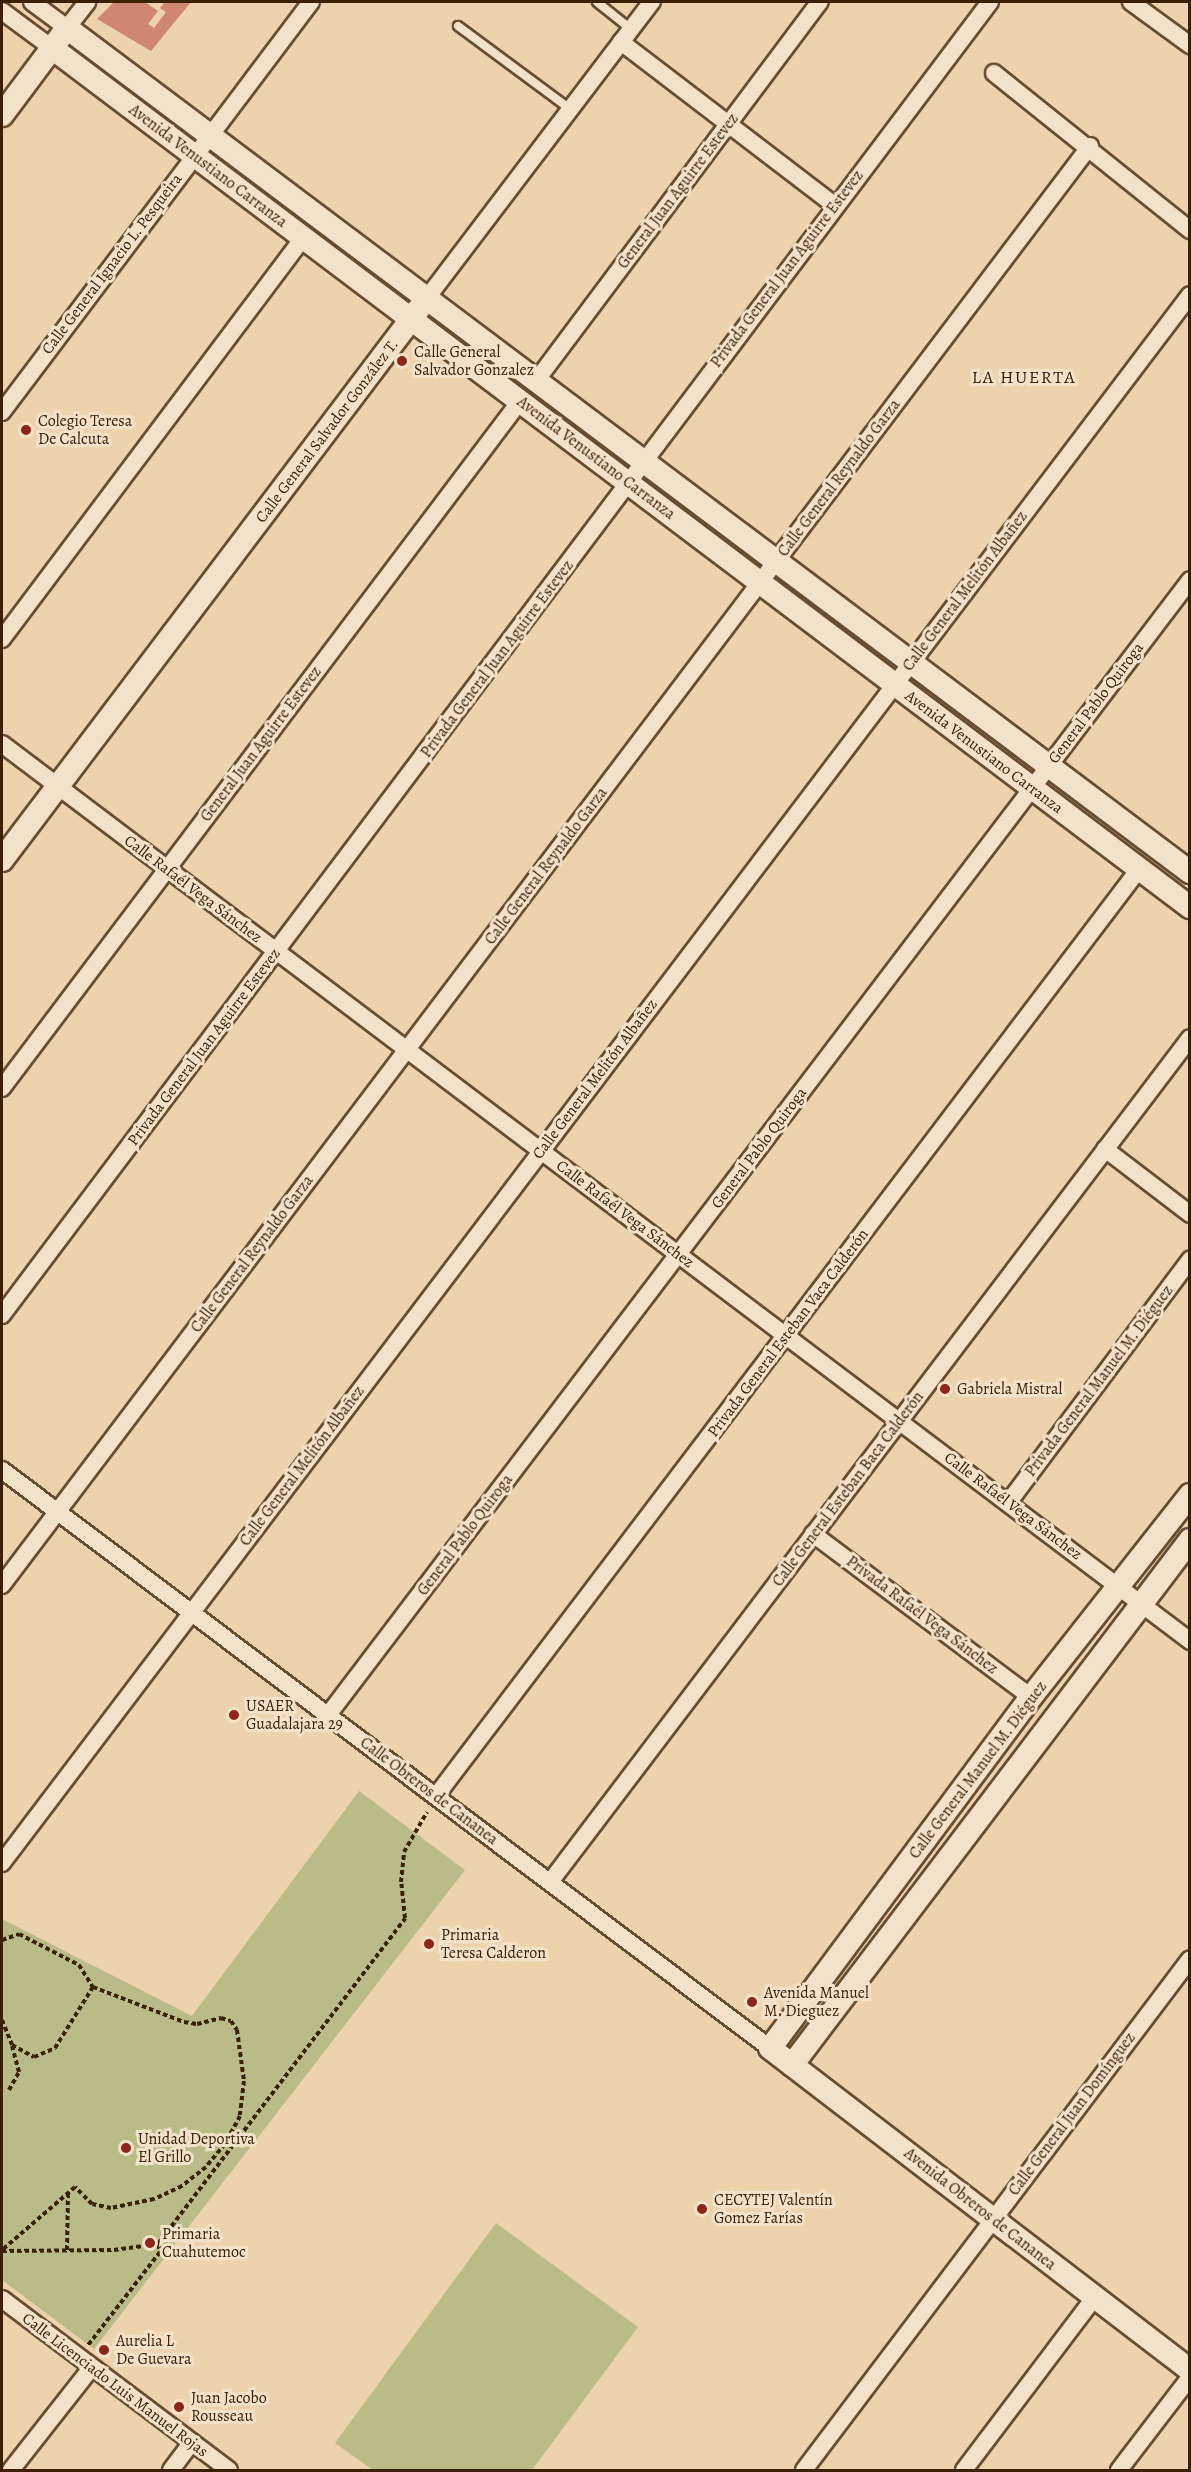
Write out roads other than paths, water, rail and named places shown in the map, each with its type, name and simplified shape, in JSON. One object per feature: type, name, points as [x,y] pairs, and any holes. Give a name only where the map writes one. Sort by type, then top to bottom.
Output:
[{"type":"street","name":"Avenida Venustiano Carranza","points":[[32,2],[1190,872]]},
{"type":"street","points":[[2,115],[87,2]]},
{"type":"street","name":"Calle General Ignacio L. Pesqueira","points":[[2,412],[311,2]]},
{"type":"street","name":"Calle General Salvador González T.","points":[[2,860],[652,2]]},
{"type":"street","name":"General Juan Aguirre Estevez","points":[[536,381],[820,2]]},
{"type":"street","name":"Privada General Juan Aguirre Estevez","points":[[2,1315],[645,462],[834,205],[990,2]]},
{"type":"street","points":[[1131,2],[1190,45]]},
{"type":"street","name":"Avenida Venustiano Carranza","points":[[2,11],[1190,907]]},
{"type":"street","points":[[626,35],[728,124],[834,205]]},
{"type":"street","points":[[994,73],[1090,147],[1190,230]]},
{"type":"street","name":"Calle General Reynaldo Garza","points":[[2,1585],[1090,147]]},
{"type":"street","points":[[2,639],[303,238]]},
{"type":"street","name":"Calle General Melitón Albañez","points":[[2,1863],[1190,295]]},
{"type":"street","name":"General Juan Aguirre Estevez","points":[[2,1088],[520,401]]},
{"type":"street","name":"General Pablo Quiroga","points":[[328,1715],[1190,580]]},
{"type":"street","name":"Calle Rafaél Vega Sánchez","points":[[2,744],[1190,1641]]},
{"type":"street","name":"Privada General Esteban Vaca Calderón","points":[[436,1796],[1139,869]]},
{"type":"street","name":"Calle General Esteban Baca Calderón","points":[[550,1882],[1190,1038]]},
{"type":"street","points":[[1105,1149],[1190,1214]]},
{"type":"street","name":"Privada General Manuel M. Diéguez","points":[[1008,1503],[1190,1260]]},
{"type":"street","name":"Calle Obreros de Cananea","points":[[2,1470],[770,2048]]},
{"type":"street","name":"Calle General Manuel M. Diéguez","points":[[770,2048],[1031,1696],[1190,1495]]},
{"type":"street","name":"Privada Rafaél Vega Sánchez","points":[[813,1534],[1031,1696]]},
{"type":"street","name":"Calle General Manuel M. Diéguez","points":[[792,2065],[1190,1540]]},
{"type":"street","name":"Calle General Juan Domínguez","points":[[804,2470],[1190,1959]]},
{"type":"street","name":"Avenida Obreros de Cananea","points":[[770,2048],[1190,2370]]},
{"type":"street","points":[[963,2470],[1095,2297]]},
{"type":"street","name":"Calle Licenciado Luis Manuel Rojas","points":[[2,2299],[229,2470]]},
{"type":"street","points":[[11,2470],[85,2362]]},
{"type":"street","points":[[1119,2470],[1190,2377]]},
{"type":"street","points":[[171,2470],[192,2442]]},
{"type":"lane","points":[[597,2],[626,35]]},
{"type":"lane","points":[[458,26],[570,109]]},
{"type":"place","name":"Calle General Salvador Gonzalez","points":[[402,361]]},
{"type":"place","name":"Colegio Teresa De Calcuta","points":[[26,430]]},
{"type":"place","name":"Gabriela Mistral","points":[[945,1389]]},
{"type":"place","name":"USAER Guadalajara 29","points":[[234,1715]]},
{"type":"place","name":"Primaria Teresa Calderon","points":[[429,1944]]},
{"type":"place","name":"Avenida Manuel M. Dieguez","points":[[752,2002]]},
{"type":"place","name":"Unidad Deportiva El Grillo","points":[[126,2148]]},
{"type":"place","name":"CECYTEJ Valentín Gomez Farías","points":[[702,2209]]},
{"type":"place","name":"Primaria Cuahutemoc","points":[[150,2243]]},
{"type":"place","name":"Aurelia L De Guevara","points":[[104,2350]]},
{"type":"place","name":"Juan Jacobo Rousseau","points":[[179,2407]]},
{"type":"district","name":"LA HUERTA","points":[[1024,377]]}]
